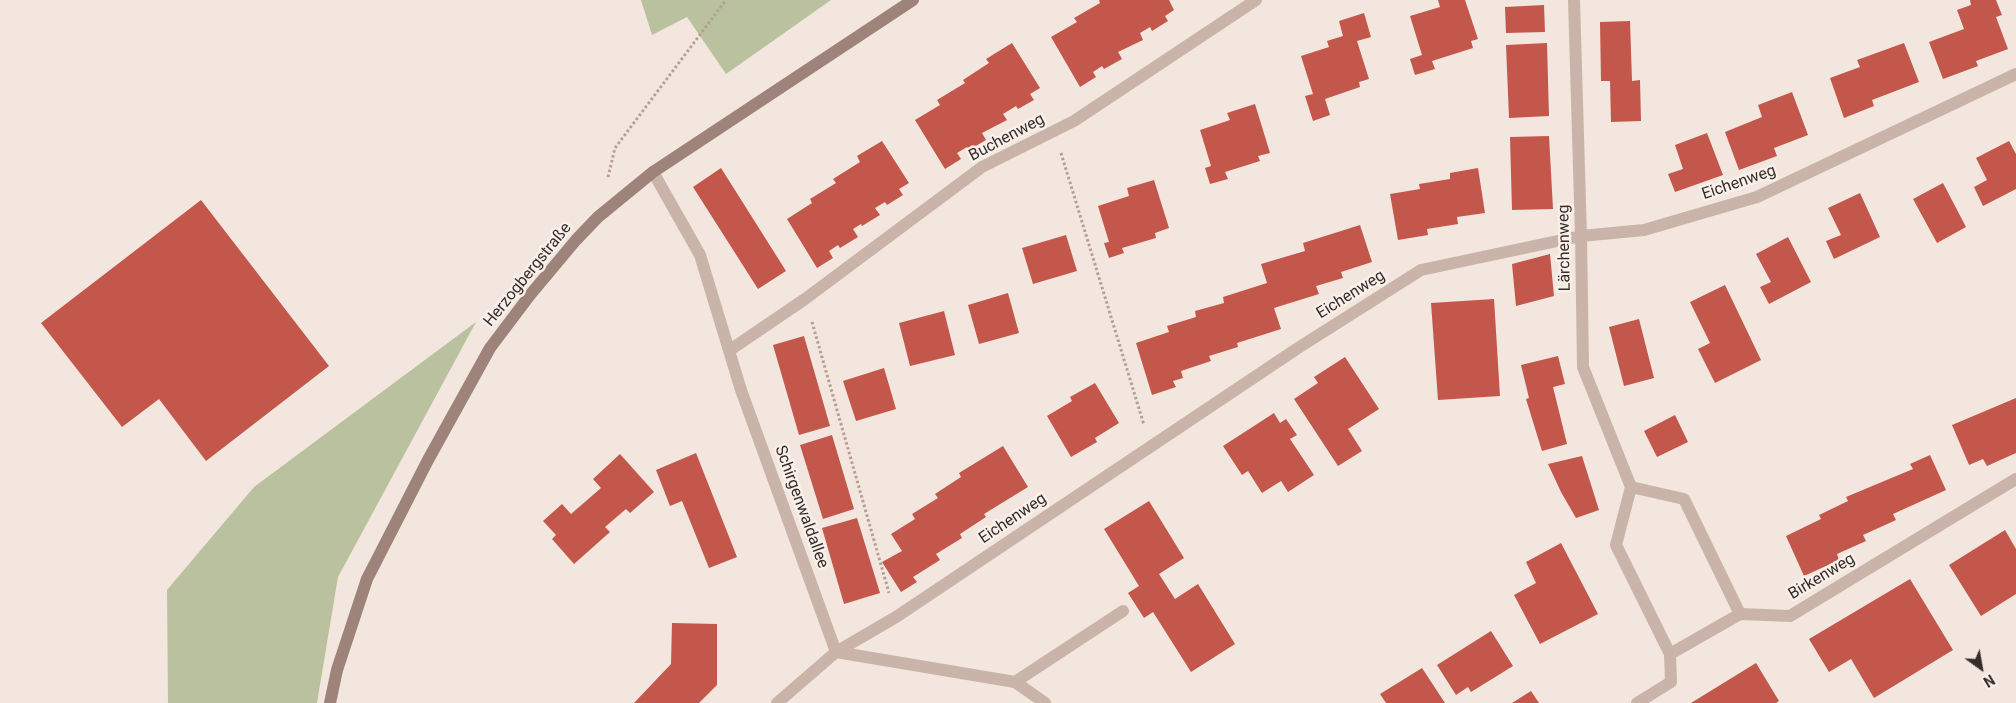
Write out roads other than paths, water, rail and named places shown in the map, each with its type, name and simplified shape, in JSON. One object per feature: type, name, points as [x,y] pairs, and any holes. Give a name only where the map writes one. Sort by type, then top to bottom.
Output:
[{"type":"main road","name":"Herzogbergstraße","points":[[330,703],[337,670],[367,579],[428,460],[486,357],[530,295],[598,217],[653,172],[914,0]]},
{"type":"street","name":"Buchenweg","points":[[730,350],[805,299],[982,167],[1074,121],[1256,0]]},
{"type":"street","name":"Lärchenweg","points":[[1574,0],[1583,367],[1631,487]]},
{"type":"street","name":"Eichenweg","points":[[777,703],[836,652],[896,617],[1298,348],[1421,270],[1581,236],[1644,230],[1757,197],[2016,74]]},
{"type":"street","name":"Schirgenwaldallee","points":[[653,172],[700,255],[741,390],[836,652]]},
{"type":"street","name":"Birkenweg","points":[[1740,614],[1790,616],[2016,479]]},
{"type":"street","points":[[1637,703],[1672,682],[1670,654],[1616,545],[1631,487],[1684,499],[1740,614],[1670,654]]},
{"type":"street","points":[[1014,682],[1123,611]]},
{"type":"street","points":[[836,652],[1014,682],[1046,703]]}]
